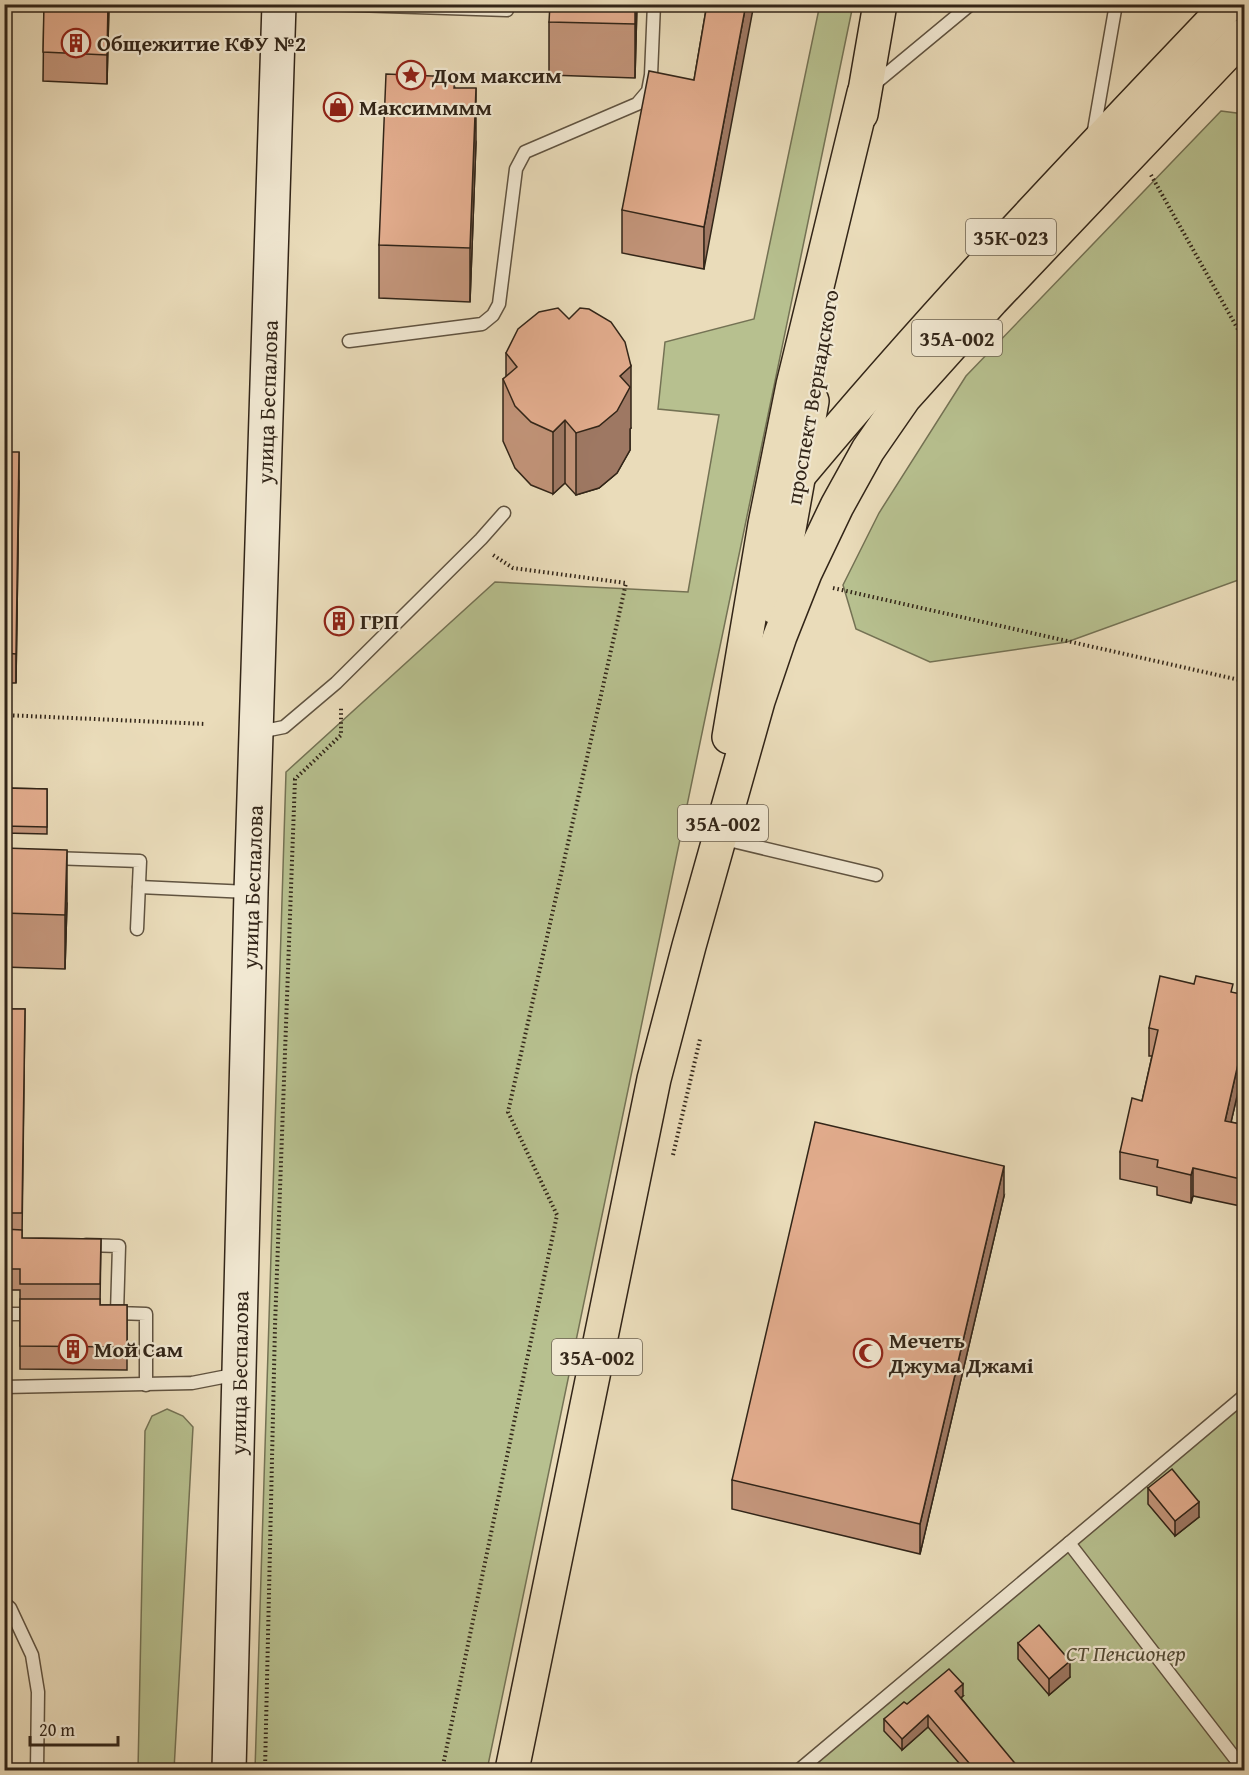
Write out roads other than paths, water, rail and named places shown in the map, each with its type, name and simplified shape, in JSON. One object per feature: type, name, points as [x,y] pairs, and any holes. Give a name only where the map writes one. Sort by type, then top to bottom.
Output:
[{"type":"main road","name":"улица Беспалова","points":[[229,1770],[251,892],[258,733],[279,4]]},
{"type":"main road","name":"проспект Вернадского","points":[[759,701],[880,4]]},
{"type":"main road","name":"35К-023","points":[[765,524],[799,476],[868,393],[1091,149],[1229,4]]},
{"type":"main road","name":"35А-002","points":[[512,1770],[654,1079],[719,838],[759,701],[800,583],[832,515],[868,450],[904,398],[984,309],[1245,34]]},
{"type":"main road","name":"проспект Вернадского","points":[[765,524],[794,385],[864,93]]},
{"type":"main road","name":"35А-002","points":[[689,946],[732,720],[765,524]]},
{"type":"lane","points":[[324,4],[507,10]]},
{"type":"lane","points":[[350,341],[482,324],[493,315],[499,304],[516,169],[520,160],[525,152],[541,143],[637,104],[648,91],[651,75],[654,4]]},
{"type":"lane","points":[[864,93],[971,4]]},
{"type":"lane","points":[[1091,149],[1116,4]]},
{"type":"lane","points":[[258,733],[284,727],[341,678],[476,544],[504,513]]},
{"type":"lane","points":[[719,838],[876,875]]},
{"type":"lane","points":[[39,858],[140,861],[137,929]]},
{"type":"lane","points":[[139,886],[251,892]]},
{"type":"lane","points":[[73,1245],[119,1246],[112,1313],[146,1314],[146,1385]]},
{"type":"lane","points":[[4,1314],[50,1313]]},
{"type":"lane","points":[[4,1387],[192,1383],[239,1374]]},
{"type":"lane","points":[[799,1770],[1245,1396]]},
{"type":"lane","points":[[1070,1543],[1245,1770]]},
{"type":"lane","points":[[4,1603],[10,1608],[34,1664],[39,1692],[37,1770]]},
{"type":"place","name":"Общежитие КФУ №2","points":[[76,43]]},
{"type":"place","name":"Дом максим","points":[[411,75]]},
{"type":"place","name":"Максимммм","points":[[338,107]]},
{"type":"place","name":"ГРП","points":[[339,621]]},
{"type":"place","name":"Мой Сам","points":[[73,1349]]},
{"type":"place","name":"Мечеть Джума Джамі","points":[[868,1353]]},
{"type":"park label","name":"СТ Пенсионер","points":[[1126,1653]]}]
